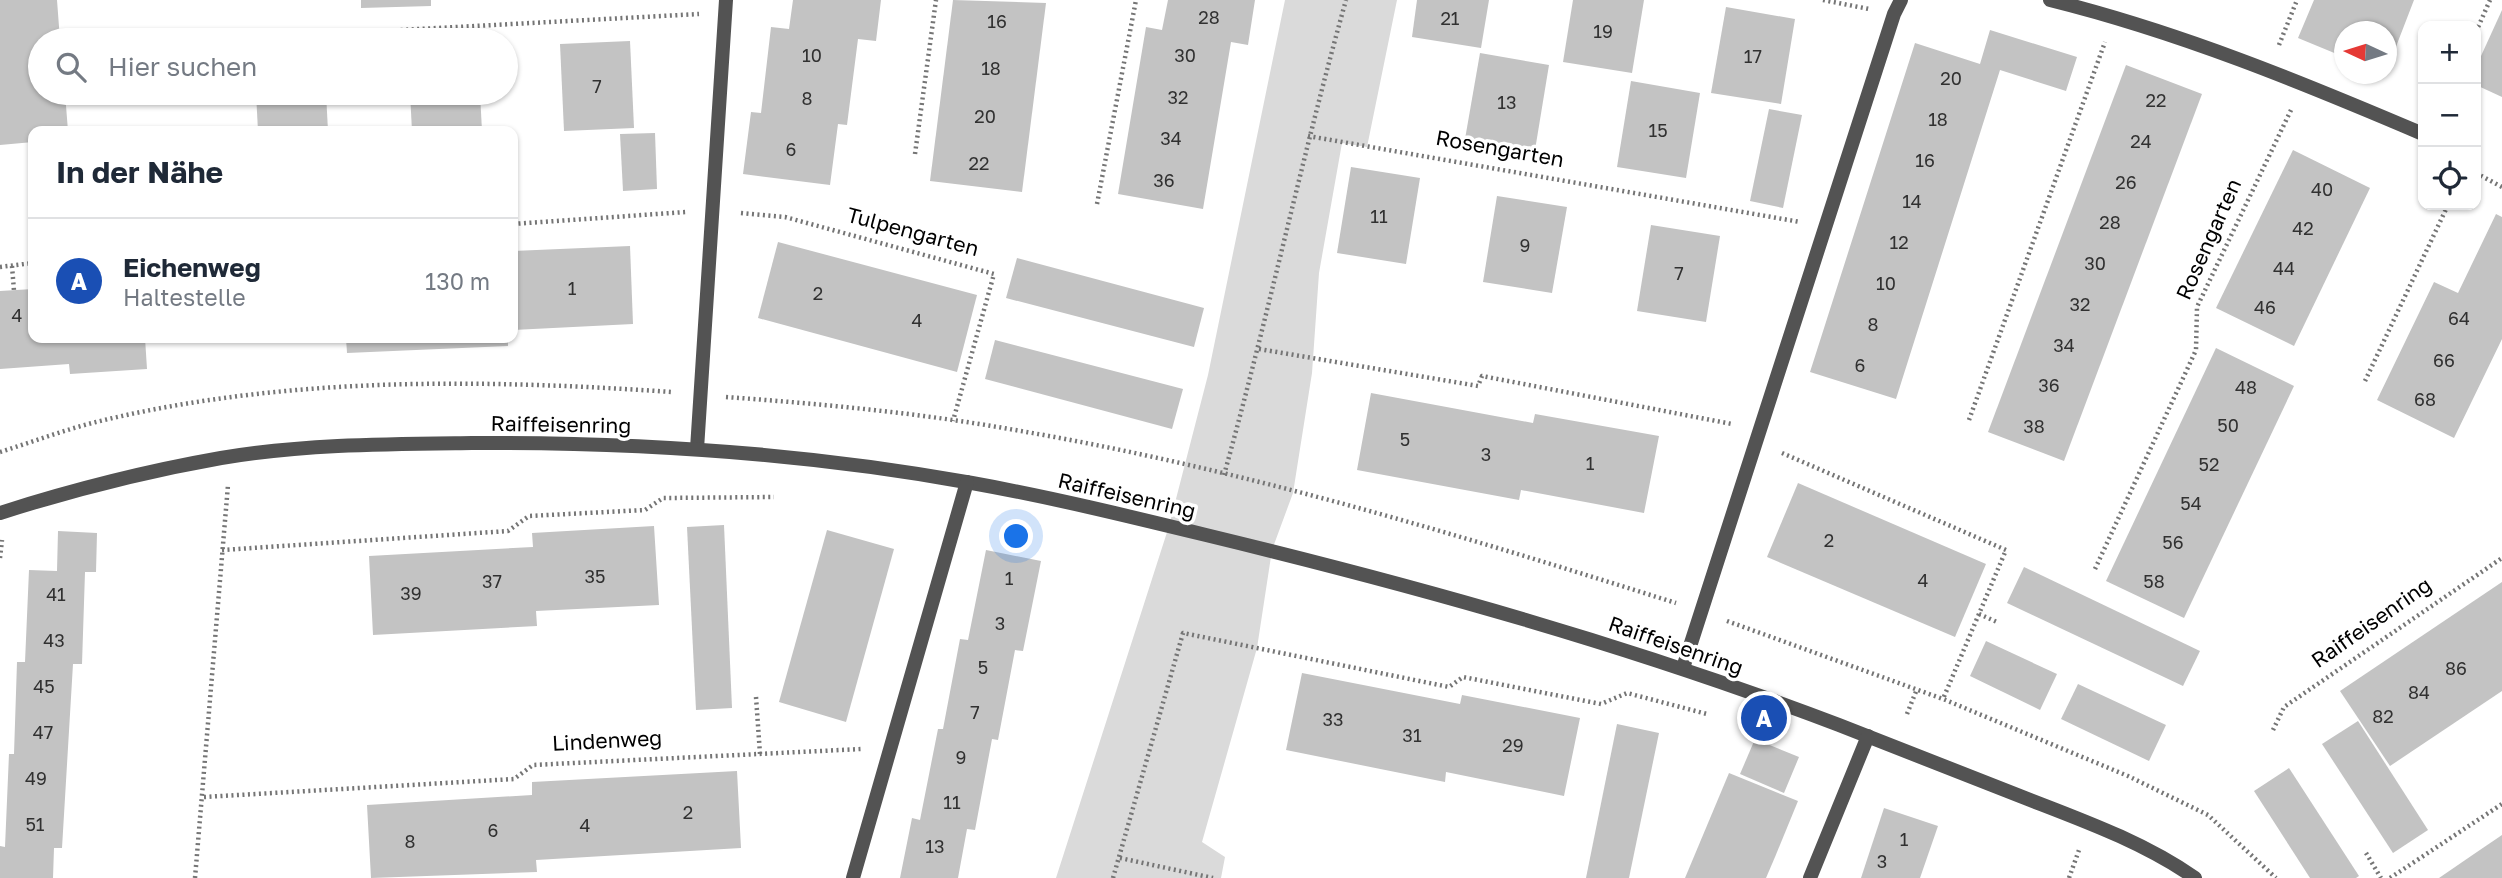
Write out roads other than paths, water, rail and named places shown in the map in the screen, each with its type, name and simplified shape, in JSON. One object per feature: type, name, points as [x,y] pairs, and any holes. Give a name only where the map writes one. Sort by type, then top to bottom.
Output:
[{"type":"street","points":[[1683,668],[1894,13],[1901,0]]},
{"type":"street","points":[[2050,0],[2114,16],[2269,69],[2418,132]]},
{"type":"street","points":[[697,449],[726,6]]},
{"type":"street","name":"Raiffeisenring","points":[[0,513],[124,478],[225,457],[326,446],[530,443],[697,449],[873,468],[967,482],[1081,504],[1272,550],[1565,629],[1683,668],[1868,736],[2090,823],[2169,861],[2195,878]]},
{"type":"street","points":[[853,878],[967,482]]},
{"type":"street","points":[[1810,878],[1868,736]]},
{"type":"place","name":"Eichenweg","points":[[1764,718]]}]
